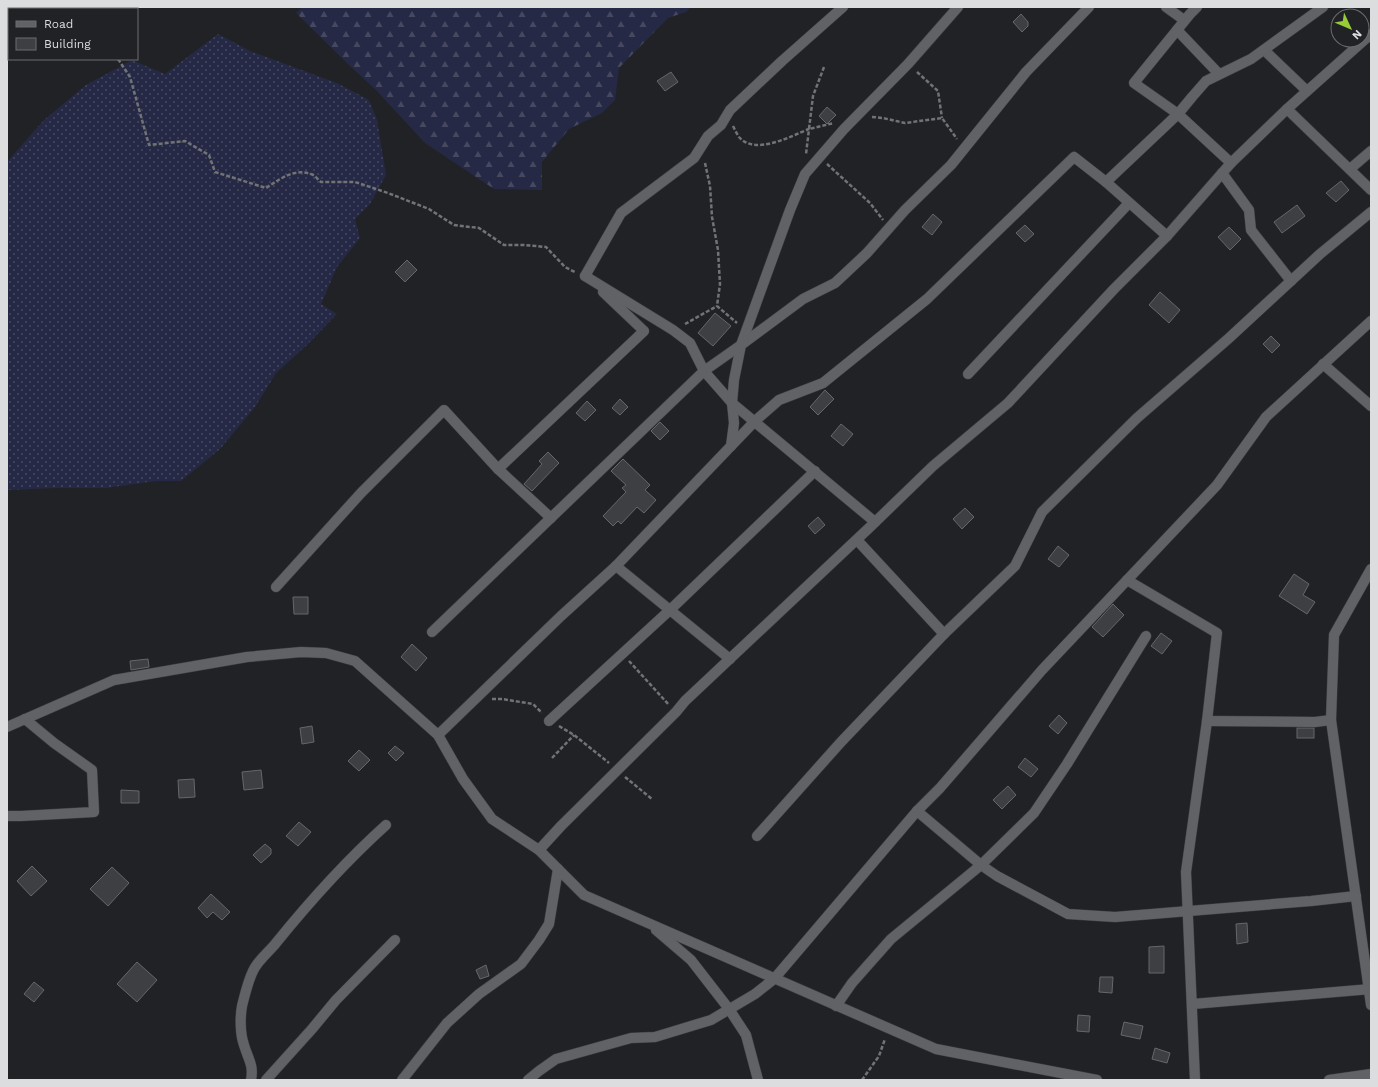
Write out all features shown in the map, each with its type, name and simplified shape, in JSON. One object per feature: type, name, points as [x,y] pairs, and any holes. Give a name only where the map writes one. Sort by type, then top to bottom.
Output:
[{"type":"street","points":[[585,276],[621,213],[694,158],[708,136],[721,125],[730,110],[776,66],[843,7]]},
{"type":"street","points":[[731,446],[734,423],[732,403],[734,380],[741,345],[790,210],[805,174],[856,117],[908,64],[958,7]]},
{"type":"street","points":[[432,632],[704,371],[803,299],[834,283],[868,253],[905,210],[951,165],[1026,72],[1090,7]]},
{"type":"street","points":[[1166,7],[1184,20]]},
{"type":"street","points":[[1197,7],[1184,20],[1134,83],[1178,114],[1231,163]]},
{"type":"street","points":[[1106,182],[1178,114],[1206,81],[1251,59],[1323,7]]},
{"type":"street","points":[[1177,30],[1219,74]]},
{"type":"street","points":[[539,850],[561,826],[676,712],[685,701],[857,540],[933,466],[1008,403],[1114,289],[1166,236],[1231,163],[1307,90],[1371,34]]},
{"type":"street","points":[[1264,50],[1307,90]]},
{"type":"street","points":[[1287,109],[1371,190]]},
{"type":"street","points":[[1350,169],[1371,151]]},
{"type":"street","points":[[438,735],[561,616],[616,566],[755,421],[779,400],[822,383],[928,299],[1074,157],[1106,182],[1166,236]]},
{"type":"street","points":[[1222,173],[1249,210],[1251,230],[1291,281]]},
{"type":"street","points":[[968,374],[1129,203]]},
{"type":"street","points":[[757,836],[841,742],[944,634],[1015,566],[1042,512],[1137,418],[1228,339],[1320,254],[1371,212]]},
{"type":"street","points":[[585,276],[673,330],[690,343],[704,371],[732,403],[875,522]]},
{"type":"street","points":[[498,469],[644,331],[585,276]]},
{"type":"street","points":[[528,1080],[539,1070],[556,1059],[631,1038],[655,1037],[711,1020],[755,994],[774,979],[918,811],[940,788],[1042,670],[1217,486],[1266,417],[1371,321]]},
{"type":"street","points":[[1323,364],[1371,406]]},
{"type":"street","points":[[276,587],[361,493],[444,410],[498,469],[552,518]]},
{"type":"street","points":[[549,721],[671,609],[815,471]]},
{"type":"street","points":[[857,540],[944,634]]},
{"type":"street","points":[[616,566],[671,609],[730,659]]},
{"type":"street","points":[[1371,569],[1334,635],[1331,720],[1370,989],[1371,1005]]},
{"type":"street","points":[[1127,580],[1217,633],[1207,721],[1186,872],[1193,1004],[1195,1080]]},
{"type":"street","points":[[836,1006],[852,983],[892,939],[981,865],[1034,813],[1067,764],[1146,636]]},
{"type":"street","points":[[7,727],[114,680],[247,657],[301,652],[326,653],[355,661],[438,735],[463,779],[492,819],[539,850],[584,895],[936,1049],[1097,1080]]},
{"type":"street","points":[[7,816],[94,812],[92,770],[54,743],[25,719]]},
{"type":"street","points":[[1207,721],[1315,722],[1331,720]]},
{"type":"street","points":[[918,811],[981,865],[997,876],[1068,914],[1115,917],[1356,896]]},
{"type":"street","points":[[251,1080],[252,1065],[243,1044],[241,1029],[242,1007],[253,971],[300,912],[361,848],[386,825]]},
{"type":"street","points":[[402,1080],[447,1023],[479,994],[521,964],[539,940],[549,924],[558,869]]},
{"type":"street","points":[[647,923],[691,960],[729,1009],[746,1035],[758,1080]]},
{"type":"street","points":[[266,1080],[336,1000],[395,940]]},
{"type":"street","points":[[1193,1004],[1370,989]]},
{"type":"street","points":[[1329,1080],[1371,1074]]},
{"type":"path","points":[[119,60],[130,77],[149,145],[185,141],[210,155],[216,172],[266,188],[284,177],[296,172],[312,174],[321,182],[355,182],[429,209],[454,225],[479,228],[504,245],[546,247],[565,267],[585,276]]},
{"type":"path","points":[[908,64],[938,91],[942,118],[964,150]]},
{"type":"path","points":[[809,129],[813,96],[824,67]]},
{"type":"path","points":[[856,117],[883,118],[905,123],[942,118]]},
{"type":"path","points":[[725,118],[740,138],[753,145],[774,143],[809,129],[836,122]]},
{"type":"path","points":[[701,147],[710,186],[712,217],[718,250],[720,284],[718,306]]},
{"type":"path","points":[[820,157],[870,203],[890,228]]},
{"type":"path","points":[[673,330],[718,306]]},
{"type":"path","points":[[718,306],[747,331]]},
{"type":"path","points":[[622,653],[676,712]]},
{"type":"path","points":[[475,699],[502,699],[533,704],[549,721],[574,735],[618,770],[652,800]]},
{"type":"path","points":[[552,758],[574,735]]},
{"type":"path","points":[[862,1080],[879,1056],[889,1029]]},
{"type":"green space","points":[[302,7],[691,7],[686,12],[668,18],[619,68],[615,100],[602,113],[569,129],[542,162],[542,190],[494,189],[425,143],[376,90],[296,13]]},
{"type":"green space","points":[[218,34],[250,51],[337,83],[369,100],[377,120],[386,175],[370,204],[355,219],[360,238],[337,267],[321,304],[337,314],[307,345],[276,373],[255,407],[220,449],[181,481],[155,481],[106,488],[7,490],[7,162],[44,120],[86,85],[132,60],[165,74]]},
{"type":"building","points":[[1021,14],[1028,22],[1028,26],[1022,32],[1013,22]]},
{"type":"building","points":[[671,72],[678,82],[665,91],[657,81]]},
{"type":"building","points":[[827,107],[836,115],[827,124],[819,116]]},
{"type":"building","points":[[1341,181],[1349,190],[1336,202],[1326,193]]},
{"type":"building","points":[[1297,205],[1305,216],[1282,233],[1274,222]]},
{"type":"building","points":[[933,214],[942,222],[932,235],[922,227]]},
{"type":"building","points":[[1025,225],[1034,234],[1025,242],[1016,233]]},
{"type":"building","points":[[1229,227],[1241,239],[1230,250],[1218,237]]},
{"type":"building","points":[[407,260],[417,270],[405,282],[395,272]]},
{"type":"building","points":[[1160,292],[1180,310],[1169,323],[1149,305]]},
{"type":"building","points":[[715,313],[731,326],[713,346],[698,333]]},
{"type":"building","points":[[1271,336],[1280,345],[1272,353],[1263,344]]},
{"type":"building","points":[[825,390],[834,399],[818,415],[810,407]]},
{"type":"building","points":[[620,399],[628,407],[620,415],[612,408]]},
{"type":"building","points":[[587,401],[596,410],[585,421],[576,413]]},
{"type":"building","points":[[660,422],[669,431],[660,440],[651,431]]},
{"type":"building","points":[[841,424],[853,434],[843,446],[831,436]]},
{"type":"building","points":[[548,452],[559,463],[532,491],[524,484],[542,464],[539,461]]},
{"type":"building","points":[[623,459],[650,485],[645,490],[656,500],[644,513],[637,507],[621,524],[618,521],[613,526],[603,516],[626,492],[622,488],[626,485],[611,471]]},
{"type":"building","points":[[965,508],[974,517],[962,529],[953,519]]},
{"type":"building","points":[[818,517],[825,525],[815,534],[808,526]]},
{"type":"building","points":[[1058,546],[1069,555],[1059,567],[1048,559]]},
{"type":"building","points":[[1294,574],[1309,584],[1303,595],[1315,602],[1307,614],[1279,596]]},
{"type":"building","points":[[293,597],[308,597],[308,614],[294,614]]},
{"type":"building","points":[[1113,604],[1124,615],[1103,637],[1092,627]]},
{"type":"building","points":[[1161,633],[1172,641],[1162,654],[1151,646]]},
{"type":"building","points":[[412,644],[427,658],[416,671],[401,657]]},
{"type":"building","points":[[148,659],[149,667],[131,670],[130,661]]},
{"type":"building","points":[[1059,715],[1067,723],[1058,734],[1049,726]]},
{"type":"building","points":[[312,726],[314,742],[302,744],[300,728]]},
{"type":"building","points":[[1297,728],[1314,728],[1314,738],[1297,738]]},
{"type":"building","points":[[395,746],[404,753],[396,761],[388,753]]},
{"type":"building","points":[[359,750],[370,760],[359,771],[348,761]]},
{"type":"building","points":[[1025,758],[1038,769],[1031,777],[1018,767]]},
{"type":"building","points":[[261,770],[263,788],[244,790],[242,772]]},
{"type":"building","points":[[194,779],[195,797],[179,798],[178,780]]},
{"type":"building","points":[[1008,786],[1016,795],[1002,809],[993,800]]},
{"type":"building","points":[[121,790],[139,791],[139,803],[121,803]]},
{"type":"building","points":[[299,822],[311,832],[298,846],[286,836]]},
{"type":"building","points":[[265,844],[271,849],[271,854],[261,863],[253,855]]},
{"type":"building","points":[[32,866],[47,881],[31,896],[17,881]]},
{"type":"building","points":[[112,867],[129,883],[108,906],[90,889]]},
{"type":"building","points":[[211,894],[230,912],[222,920],[213,912],[207,918],[198,908]]},
{"type":"building","points":[[1247,923],[1248,942],[1237,944],[1236,924]]},
{"type":"building","points":[[1164,946],[1164,973],[1149,973],[1149,947]]},
{"type":"building","points":[[137,962],[157,980],[137,1002],[117,984]]},
{"type":"building","points":[[486,965],[489,976],[480,979],[476,970]]},
{"type":"building","points":[[1100,977],[1113,977],[1112,993],[1099,992]]},
{"type":"building","points":[[34,982],[44,990],[34,1002],[24,994]]},
{"type":"building","points":[[1078,1015],[1090,1016],[1089,1032],[1077,1031]]},
{"type":"building","points":[[1124,1022],[1143,1026],[1140,1039],[1121,1035]]},
{"type":"building","points":[[1155,1048],[1170,1053],[1167,1063],[1152,1059]]}]
